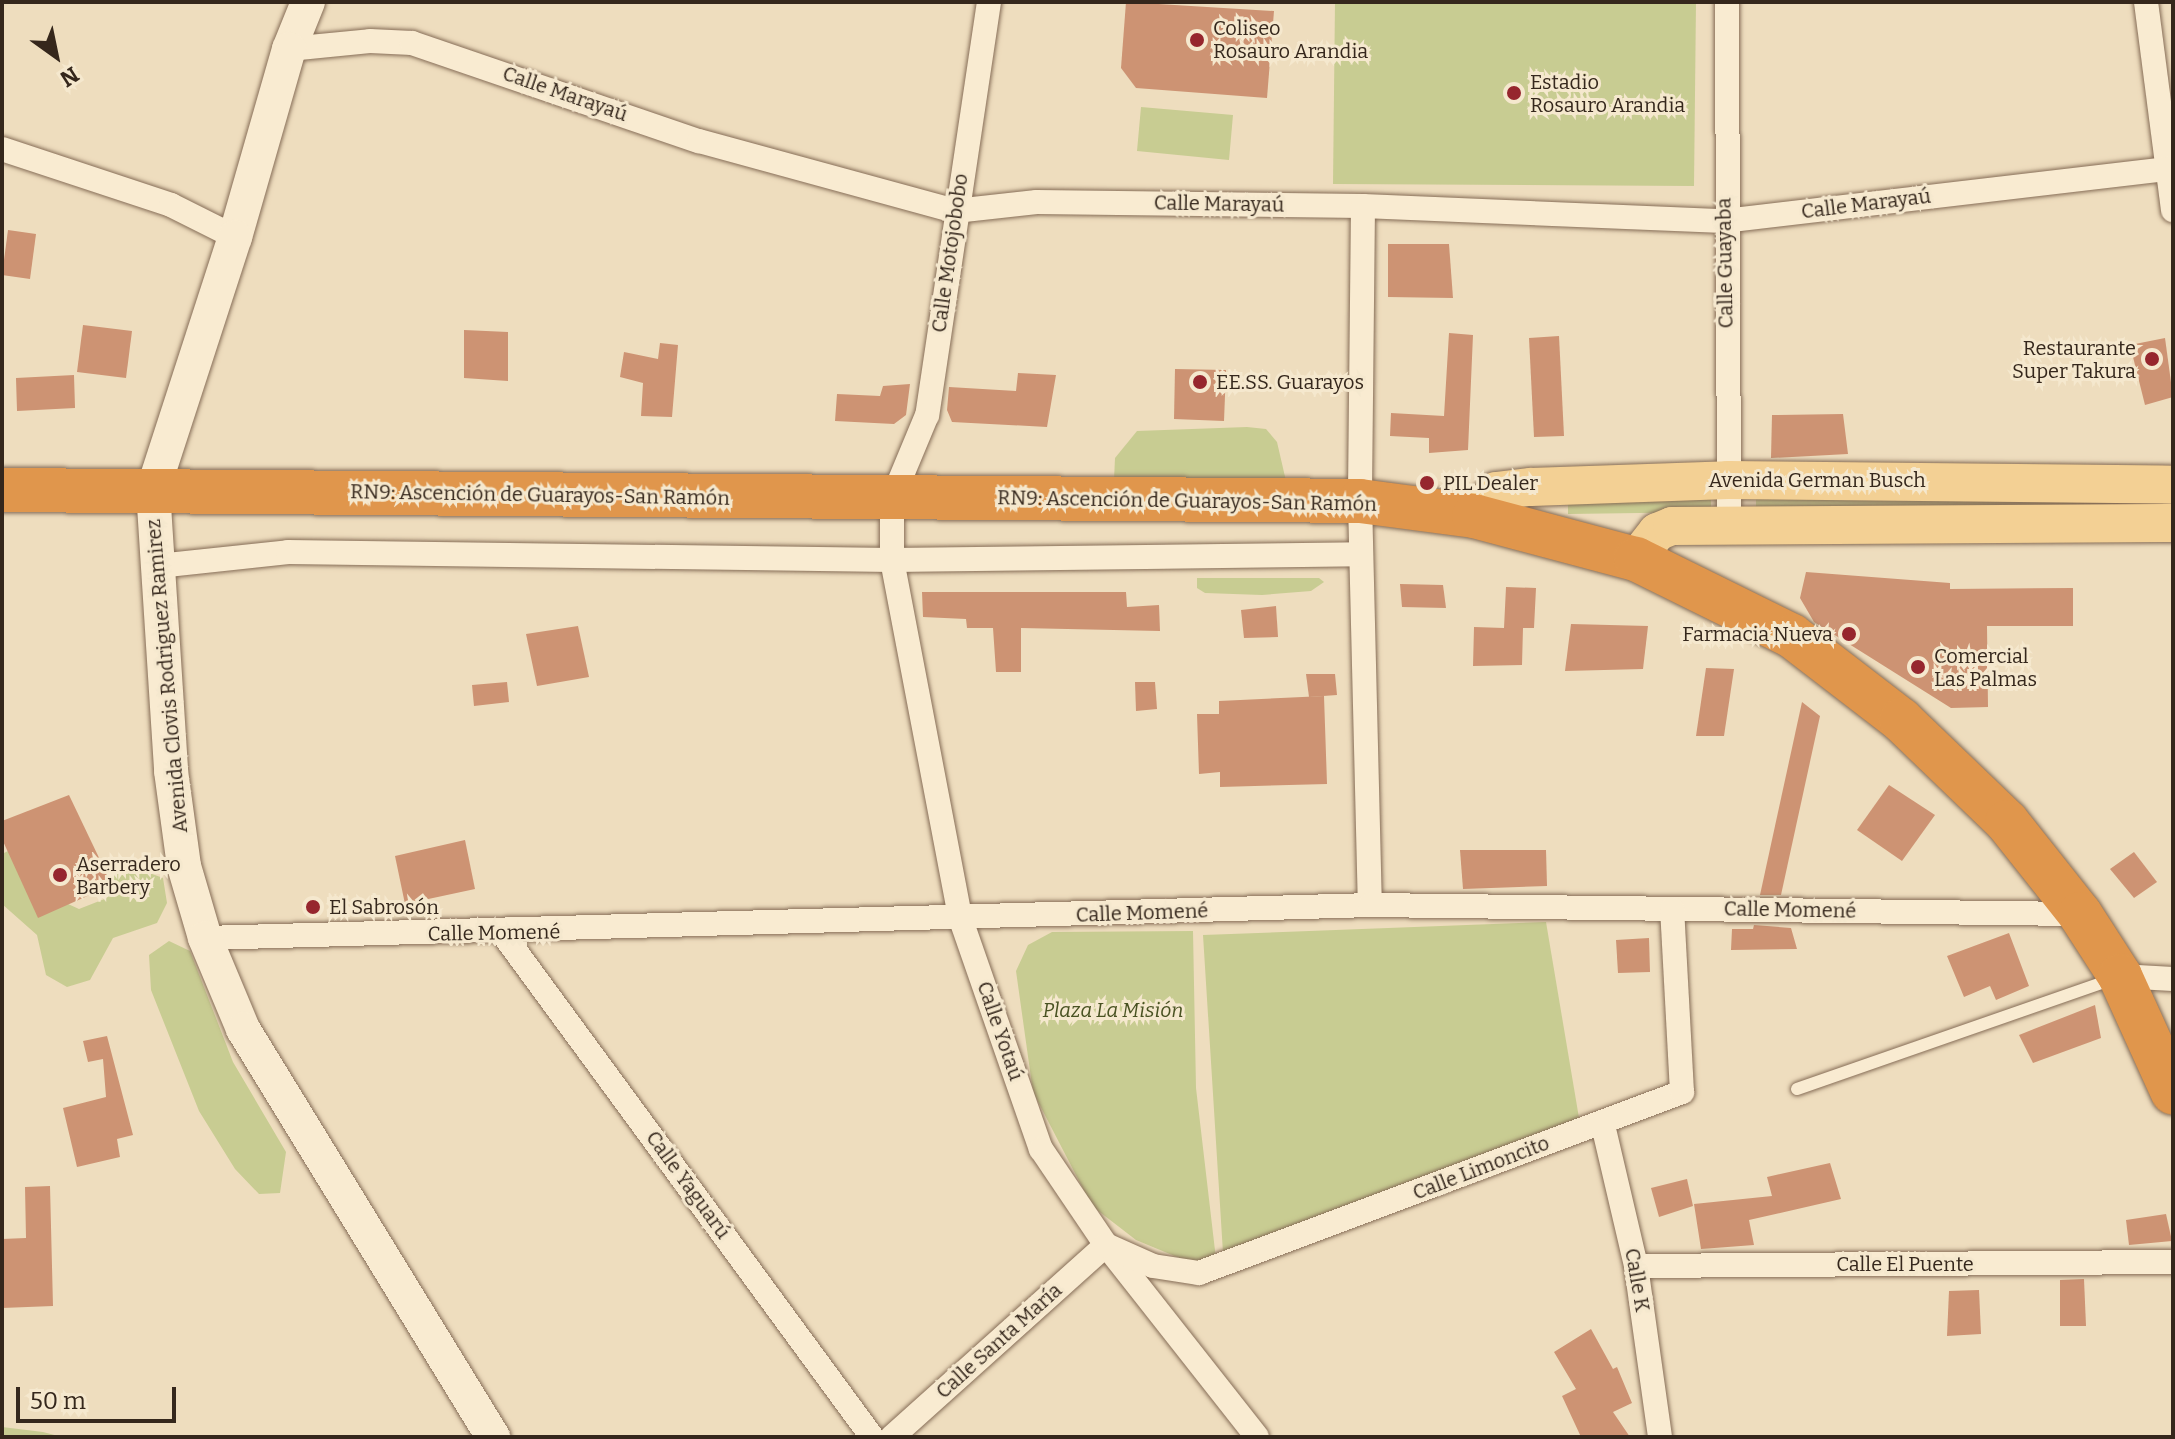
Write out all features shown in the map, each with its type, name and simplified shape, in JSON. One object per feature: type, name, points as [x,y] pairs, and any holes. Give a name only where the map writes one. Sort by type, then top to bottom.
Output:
[{"type":"highway","name":"RN9: Ascención de Guarayos-San Ramón","points":[[2,490],[1360,501],[1474,516],[1636,559],[1792,636],[1901,720],[2007,822],[2080,914],[2120,976],[2173,1093]]},
{"type":"main road","name":"Avenida Clovis Rodriguez Ramirez","points":[[308,2],[289,49],[235,237],[153,490],[173,787],[184,866],[205,938],[243,1029],[493,1437]]},
{"type":"main road","name":"Avenida German Busch","points":[[1474,516],[1496,491],[1728,480],[2173,485]]},
{"type":"main road","points":[[1636,559],[1665,529],[1729,524],[2173,523]]},
{"type":"street","name":"Calle Motojobobo","points":[[892,499],[927,415],[955,211],[989,2]]},
{"type":"street","name":"Calle Guayaba","points":[[1727,2],[1724,221],[1729,524]]},
{"type":"street","points":[[2146,2],[2173,210]]},
{"type":"street","name":"Calle Marayaú","points":[[289,49],[370,41],[412,43],[699,141],[955,211],[1037,202],[1363,206],[1724,221],[2170,169]]},
{"type":"street","points":[[2,149],[171,205],[235,237]]},
{"type":"street","points":[[1363,206],[1360,501],[1370,905]]},
{"type":"street","name":"Calle Yotaú","points":[[892,499],[892,560],[960,917],[1041,1149],[1106,1245],[1257,1437]]},
{"type":"street","points":[[158,566],[288,552],[892,560],[1361,554]]},
{"type":"street","name":"Calle Momené","points":[[205,938],[503,934],[1370,905],[2080,914]]},
{"type":"street","name":"Calle Limoncito","points":[[1106,1245],[1153,1266],[1199,1273],[1603,1125],[1682,1092],[1672,909]]},
{"type":"street","name":"Calle Yaguarú","points":[[503,934],[872,1437]]},
{"type":"street","points":[[2120,976],[2173,979]]},
{"type":"street","name":"Calle K","points":[[1603,1125],[1636,1266],[1660,1437]]},
{"type":"street","name":"Calle Santa María","points":[[892,1437],[1106,1245]]},
{"type":"street","name":"Calle El Puente","points":[[1636,1266],[2173,1262]]},
{"type":"lane","points":[[1797,1089],[2120,976]]},
{"type":"green space","name":"Estadio Rosauro Arandia","points":[[1335,2],[1696,2],[1694,186],[1333,184]]},
{"type":"green space","points":[[1141,107],[1233,115],[1229,160],[1137,151]]},
{"type":"green space","points":[[1266,429],[1277,442],[1286,481],[1114,480],[1115,458],[1137,431]]},
{"type":"green space","points":[[1756,486],[2173,494],[2173,512],[1756,513]]},
{"type":"green space","points":[[1711,493],[1711,512],[1568,514],[1568,501]]},
{"type":"green space","points":[[1197,578],[1319,578],[1324,582],[1311,591],[1262,595],[1205,593],[1197,588]]},
{"type":"green space","points":[[8,851],[55,898],[79,909],[107,898],[116,870],[128,865],[163,878],[167,903],[157,923],[113,938],[90,980],[67,987],[46,975],[37,935],[2,904],[2,854]]},
{"type":"green space","points":[[1546,922],[1579,1118],[1223,1253],[1203,935]]},
{"type":"green space","name":"Plaza La Misión","points":[[1193,931],[1196,1088],[1216,1259],[1194,1264],[1136,1240],[1092,1206],[1033,1092],[1016,971],[1028,945],[1052,932]]},
{"type":"green space","points":[[169,941],[190,951],[233,1062],[286,1152],[280,1193],[259,1194],[235,1169],[199,1111],[151,990],[149,955]]},
{"type":"green space","points":[[2,1427],[43,1432],[62,1437],[2,1437]]},
{"type":"building","name":"Coliseo Rosauro Arandia","points":[[1126,2],[1274,11],[1267,98],[1136,88],[1121,68]]},
{"type":"building","points":[[8,230],[36,234],[30,279],[2,275]]},
{"type":"building","points":[[1388,244],[1449,244],[1453,298],[1388,297]]},
{"type":"building","points":[[83,325],[132,331],[126,378],[77,372]]},
{"type":"building","points":[[464,330],[508,332],[508,381],[464,378]]},
{"type":"building","points":[[1449,333],[1473,335],[1468,450],[1429,453],[1429,438],[1390,436],[1391,413],[1444,416]]},
{"type":"building","points":[[1559,336],[1564,436],[1534,437],[1529,338]]},
{"type":"building","name":"Restaurante Super Takura","points":[[2165,338],[2173,397],[2145,405],[2130,345]]},
{"type":"building","points":[[660,343],[678,345],[672,417],[641,416],[643,383],[620,377],[624,352],[658,359]]},
{"type":"building","points":[[1175,369],[1226,370],[1224,421],[1174,419]]},
{"type":"building","points":[[1018,373],[1056,375],[1047,427],[952,422],[947,410],[949,387],[1016,391]]},
{"type":"building","points":[[74,375],[75,408],[17,411],[16,378]]},
{"type":"building","points":[[910,384],[906,415],[894,424],[835,421],[837,394],[880,396],[883,386]]},
{"type":"building","points":[[1843,414],[1848,454],[1771,458],[1772,415]]},
{"type":"building","name":"Comercial Las Palmas","points":[[1806,572],[1950,583],[1950,589],[2073,588],[2073,626],[1987,626],[1988,707],[1951,708],[1814,622],[1800,598]]},
{"type":"building","points":[[1400,584],[1443,585],[1446,608],[1402,607]]},
{"type":"building","points":[[1506,587],[1536,588],[1534,628],[1523,628],[1522,665],[1473,666],[1474,627],[1504,628]]},
{"type":"building","points":[[922,592],[1126,592],[1127,607],[1159,605],[1160,631],[1021,628],[1021,672],[996,672],[993,628],[967,628],[966,619],[923,617]]},
{"type":"building","points":[[1276,606],[1278,637],[1244,638],[1241,610]]},
{"type":"building","points":[[1571,624],[1648,626],[1643,669],[1565,671]]},
{"type":"building","points":[[578,626],[589,677],[537,686],[526,634]]},
{"type":"building","points":[[1706,668],[1734,669],[1724,736],[1696,736]]},
{"type":"building","points":[[1306,674],[1335,674],[1337,695],[1309,697]]},
{"type":"building","points":[[507,682],[509,702],[474,706],[472,685]]},
{"type":"building","points":[[1135,682],[1155,682],[1157,709],[1136,711]]},
{"type":"building","points":[[1324,696],[1327,784],[1220,787],[1220,772],[1199,774],[1197,714],[1219,714],[1219,701]]},
{"type":"building","points":[[1802,702],[1820,716],[1781,895],[1760,895]]},
{"type":"building","points":[[1889,785],[1935,815],[1902,861],[1857,830]]},
{"type":"building","points":[[69,795],[112,885],[38,918],[2,839],[2,821]]},
{"type":"building","points":[[465,840],[475,889],[405,904],[395,856]]},
{"type":"building","points":[[1460,850],[1546,850],[1547,886],[1463,889]]},
{"type":"building","points":[[2134,852],[2157,882],[2134,898],[2110,869]]},
{"type":"building","points":[[1754,925],[1791,928],[1797,949],[1731,950],[1732,929],[1753,929]]},
{"type":"building","points":[[2009,933],[2029,986],[1996,1000],[1990,986],[1964,997],[1947,956]]},
{"type":"building","points":[[1649,938],[1650,972],[1618,973],[1616,940]]},
{"type":"building","points":[[2095,1005],[2101,1038],[2033,1063],[2019,1035]]},
{"type":"building","points":[[107,1036],[133,1135],[117,1139],[120,1157],[77,1167],[63,1108],[106,1097],[103,1059],[88,1062],[83,1041]]},
{"type":"building","points":[[1830,1163],[1841,1199],[1749,1220],[1754,1245],[1701,1249],[1694,1204],[1772,1196],[1767,1177]]},
{"type":"building","points":[[1687,1179],[1693,1206],[1659,1217],[1651,1188]]},
{"type":"building","points":[[50,1186],[53,1306],[2,1308],[2,1239],[26,1238],[25,1187]]},
{"type":"building","points":[[2166,1214],[2172,1241],[2129,1245],[2126,1220]]},
{"type":"building","points":[[2084,1279],[2086,1326],[2060,1326],[2060,1280]]},
{"type":"building","points":[[1979,1290],[1981,1334],[1947,1336],[1949,1291]]},
{"type":"building","points":[[1591,1329],[1613,1369],[1617,1367],[1632,1403],[1613,1412],[1630,1437],[1581,1437],[1562,1396],[1576,1389],[1554,1352]]},
{"type":"place","name":"Coliseo Rosauro Arandia","points":[[1197,40]]},
{"type":"place","name":"Estadio Rosauro Arandia","points":[[1514,93]]},
{"type":"place","name":"Restaurante Super Takura","points":[[2152,359]]},
{"type":"place","name":"EE.SS. Guarayos","points":[[1200,382]]},
{"type":"place","name":"PIL Dealer","points":[[1427,483]]},
{"type":"place","name":"Farmacia Nueva","points":[[1849,634]]},
{"type":"place","name":"Comercial Las Palmas","points":[[1918,667]]},
{"type":"place","name":"Aserradero Barbery","points":[[60,875]]},
{"type":"place","name":"El Sabrosón","points":[[313,907]]}]
